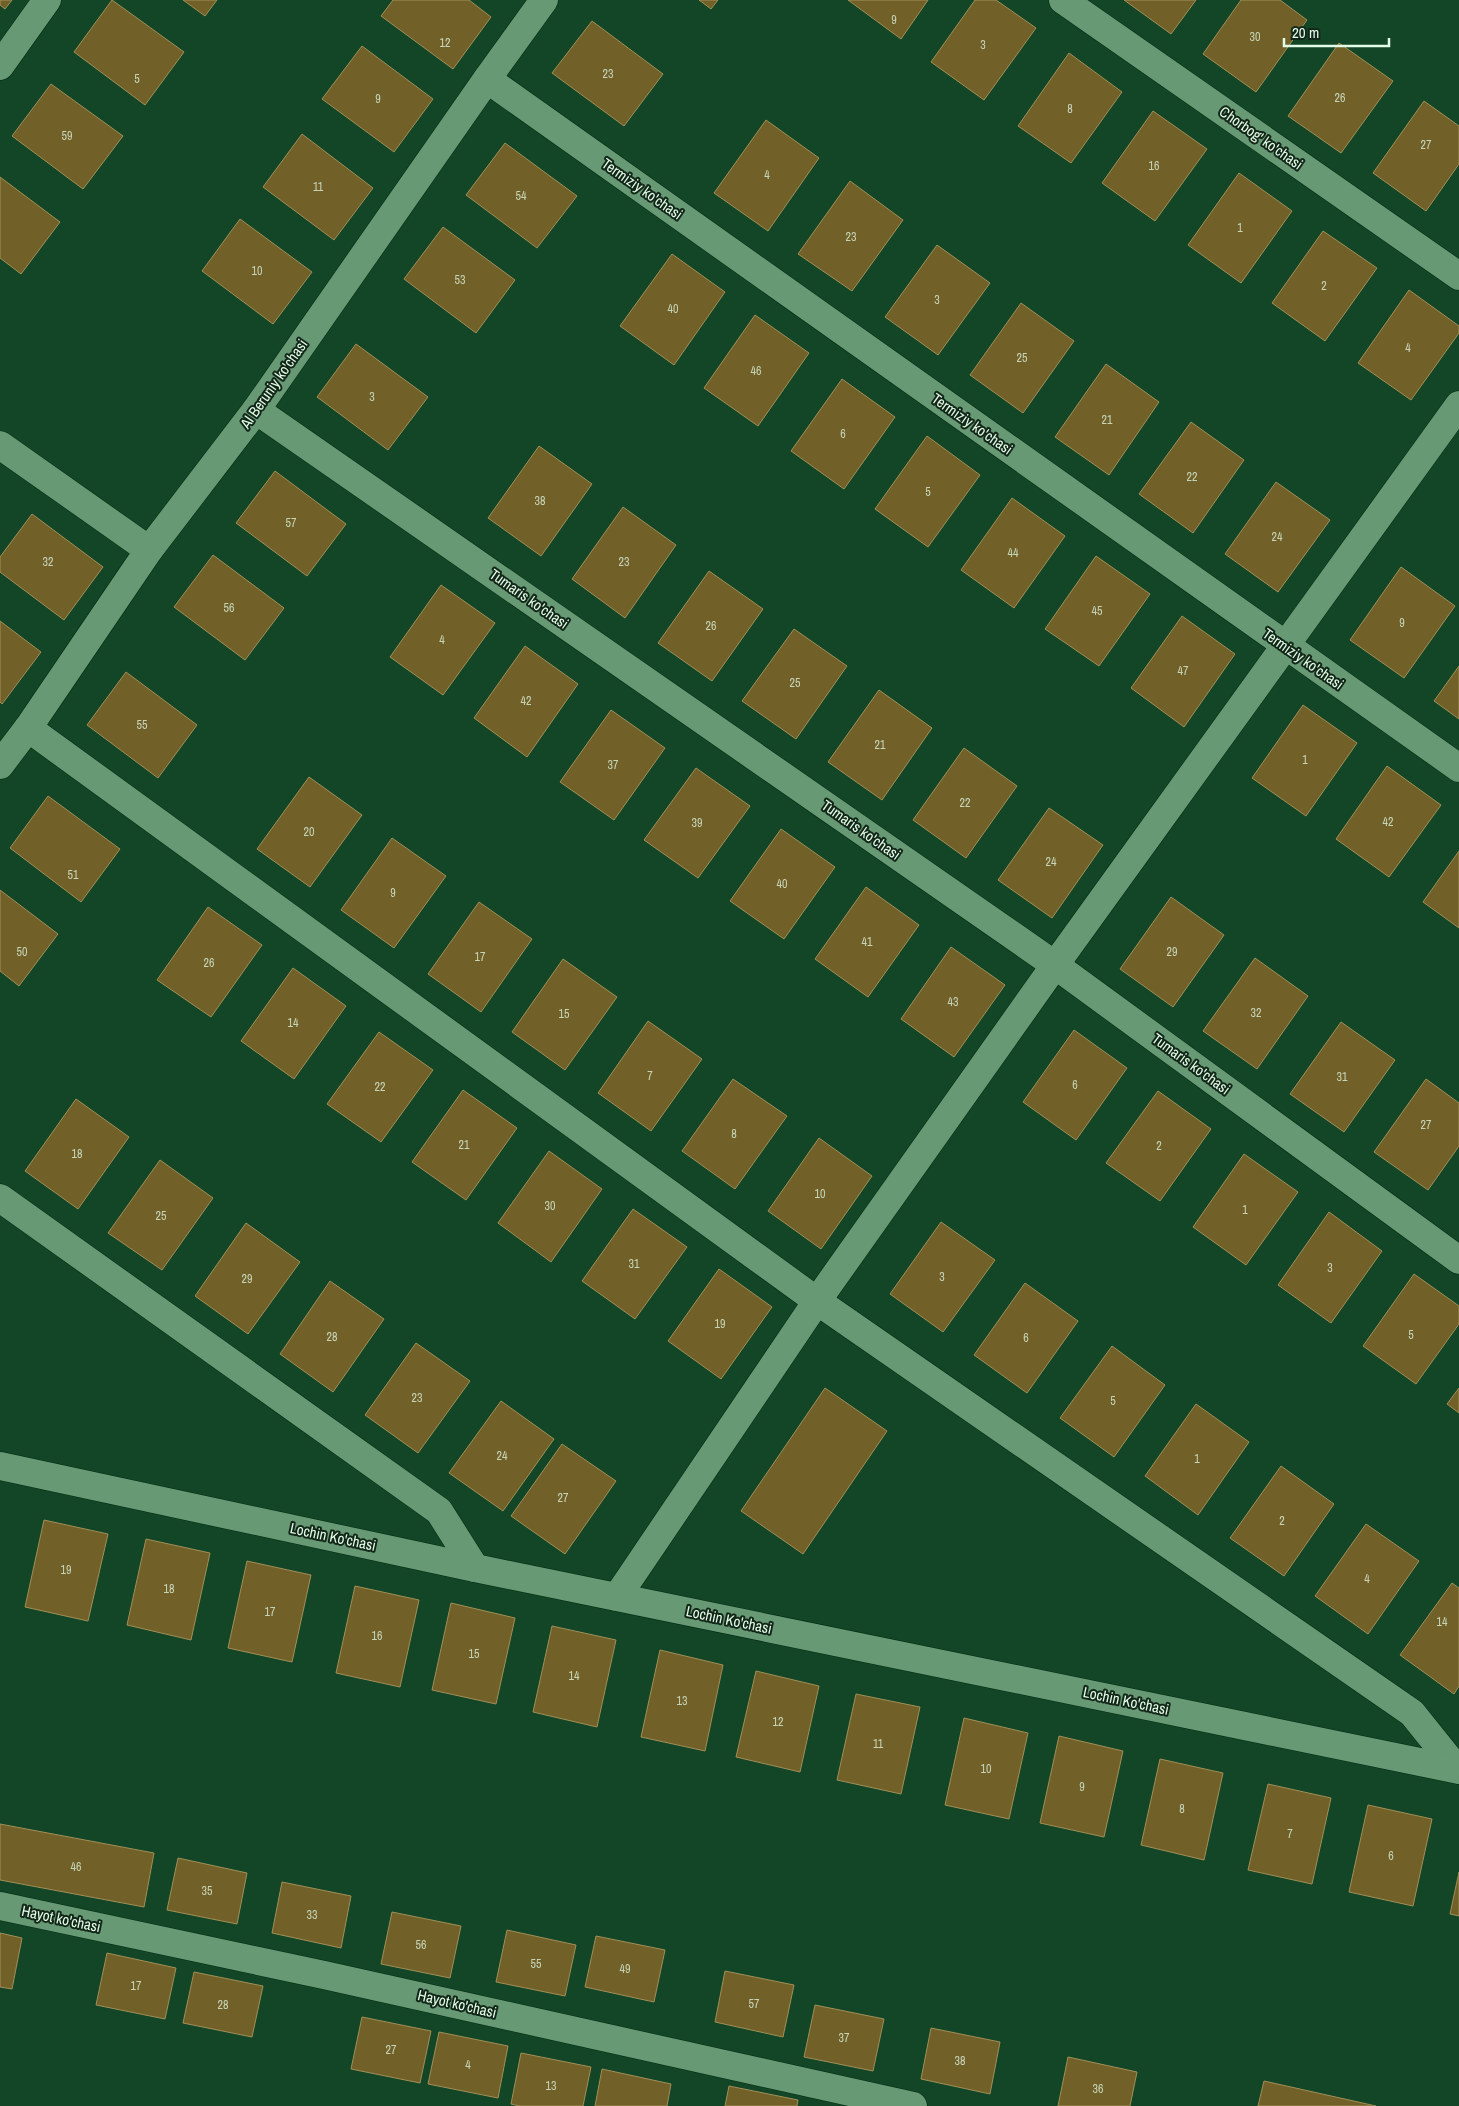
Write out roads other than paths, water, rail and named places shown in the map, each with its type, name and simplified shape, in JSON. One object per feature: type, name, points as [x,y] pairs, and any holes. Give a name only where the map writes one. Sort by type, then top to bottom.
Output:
[{"type":"street","points":[[0,66],[47,0]]},
{"type":"street","name":"Al Beruniy ko'chasi","points":[[0,765],[28,728],[149,550],[256,410],[544,0]]},
{"type":"street","name":"Chorbog' ko'chasi","points":[[1063,0],[1459,276]]},
{"type":"street","name":"Termiziy ko'chasi","points":[[487,79],[1459,768]]},
{"type":"street","points":[[617,1596],[818,1301],[1056,965],[1459,405]]},
{"type":"street","name":"Tumaris ko'chasi","points":[[256,410],[1056,965],[1459,1260]]},
{"type":"street","points":[[0,445],[149,550]]},
{"type":"street","points":[[28,728],[818,1301],[1412,1713],[1458,1769]]},
{"type":"street","points":[[0,1198],[439,1511],[475,1568]]},
{"type":"street","name":"Lochin Ko'chasi","points":[[0,1466],[475,1568],[1458,1769]]},
{"type":"street","name":"Hayot ko'chasi","points":[[0,1906],[324,1975],[913,2106]]}]
